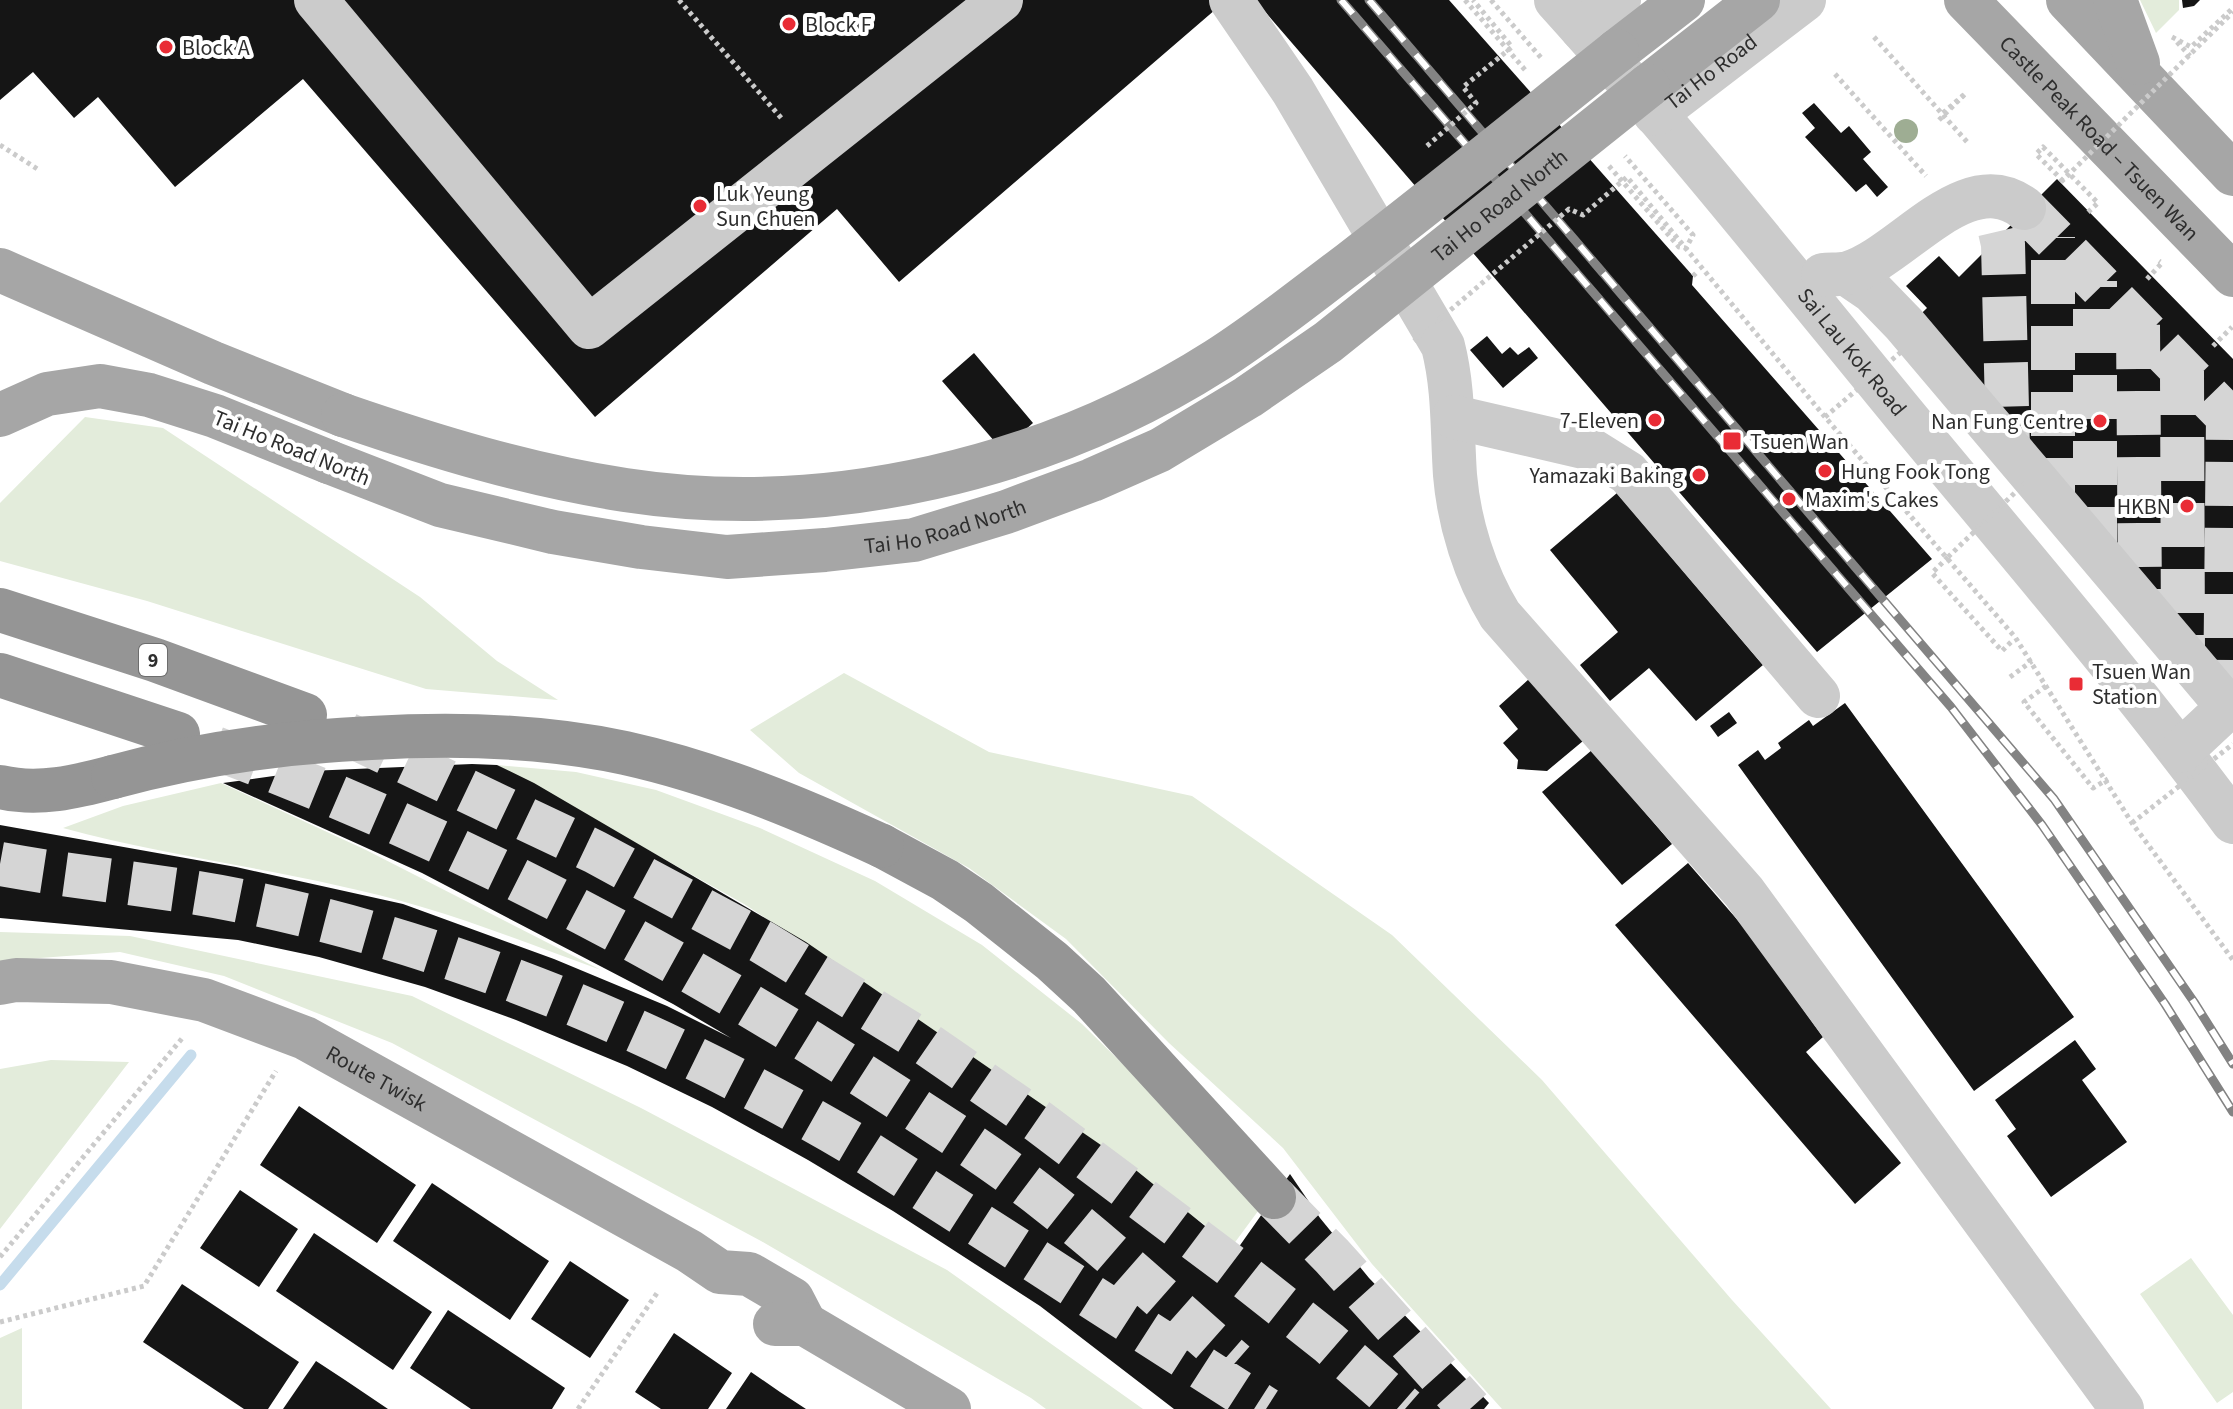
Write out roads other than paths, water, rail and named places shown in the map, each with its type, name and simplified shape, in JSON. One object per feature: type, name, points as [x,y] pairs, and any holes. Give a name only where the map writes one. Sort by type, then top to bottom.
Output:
[{"type":"highway","name":"9","points":[[0,610],[155,660],[305,715]]},
{"type":"highway","points":[[0,675],[178,734]]},
{"type":"highway","points":[[0,787],[42,791],[77,787],[249,748],[426,735],[515,737],[624,753],[687,769],[784,802],[882,846],[945,880],[979,903],[1089,995],[1274,1197]]},
{"type":"main road","points":[[0,270],[213,363],[343,415],[432,446],[499,464],[628,491],[745,498],[815,494],[928,478],[1040,445],[1133,407],[1247,340],[1385,237],[1683,0]]},
{"type":"main road","name":"Tai Ho Road North","points":[[0,415],[47,394],[100,386],[149,395],[215,416],[440,505],[539,529],[641,547],[727,557],[914,540],[1006,512],[1092,480],[1160,450],[1271,381],[1328,342],[1758,0]]},
{"type":"main road","name":"Castle Peak Road – Tsuen Wan","points":[[1966,0],[2233,275]]},
{"type":"main road","points":[[2068,0],[2233,174]]},
{"type":"main road","points":[[2115,0],[2145,80]]},
{"type":"main road","name":"Route Twisk","points":[[0,983],[16,980],[111,982],[204,1000],[305,1038],[689,1251],[720,1272],[749,1274],[792,1299],[805,1324],[949,1409]]},
{"type":"street","points":[[316,0],[589,327],[1001,0]]},
{"type":"street","points":[[1231,0],[1293,91],[1443,346],[1450,373],[1455,477],[1466,535],[1483,588],[1500,615],[1744,892],[2122,1409]]},
{"type":"street","points":[[1569,15],[1619,0]]},
{"type":"street","name":"Tai Ho Road","points":[[1655,114],[1804,0]]},
{"type":"street","name":"Sai Lau Kok Road","points":[[1569,15],[1785,269],[2181,751],[2233,822]]},
{"type":"street","points":[[1785,269],[1814,275],[1847,274],[1961,203],[1986,195],[2001,196],[2012,220]]},
{"type":"street","points":[[1847,274],[1872,291],[1904,324],[2228,707],[2181,751]]},
{"type":"street","points":[[1454,417],[1588,448],[1628,473],[1818,696]]},
{"type":"waterway","points":[[0,1285],[191,1055]]},
{"type":"tunnel","points":[[2024,208],[2233,422]]},
{"type":"tunnel","points":[[2000,231],[2003,244],[2008,450]]},
{"type":"tunnel","points":[[2053,237],[2053,502]]},
{"type":"tunnel","points":[[2095,281],[2095,551]]},
{"type":"tunnel","points":[[2138,325],[2140,604]]},
{"type":"tunnel","points":[[2182,371],[2183,654]]},
{"type":"tunnel","points":[[2225,704],[2228,417]]},
{"type":"tunnel","points":[[347,734],[595,852],[762,942],[918,1038],[1038,1121],[1235,1269],[1329,1343],[1405,1409]]},
{"type":"tunnel","points":[[215,748],[383,817],[547,894],[785,1027],[932,1120],[1025,1184],[1095,1240],[1235,1363]]},
{"type":"tunnel","points":[[0,864],[215,896],[325,920],[482,969],[634,1030],[708,1065],[852,1143],[1266,1409]]},
{"type":"tunnel","points":[[1274,1197],[1332,1256],[1470,1409]]},
{"type":"railway","points":[[1341,0],[1951,707],[2042,825],[2165,1004],[2233,1112]]},
{"type":"railway","points":[[1369,0],[2054,799],[2233,1064]]},
{"type":"place","name":"Block F","points":[[789,24]]},
{"type":"place","name":"Block A","points":[[166,47]]},
{"type":"place","name":"Luk Yeung Sun Chuen","points":[[700,206]]},
{"type":"place","name":"7-Eleven","points":[[1655,420]]},
{"type":"place","name":"Nan Fung Centre","points":[[2100,421]]},
{"type":"place","name":"Tsuen Wan","points":[[1732,441]]},
{"type":"place","name":"Hung Fook Tong","points":[[1825,471]]},
{"type":"place","name":"Yamazaki Baking","points":[[1699,475]]},
{"type":"place","name":"Maxim's Cakes","points":[[1789,499]]},
{"type":"place","name":"HKBN","points":[[2187,506]]},
{"type":"place","name":"Tsuen Wan Station","points":[[2076,684]]}]
